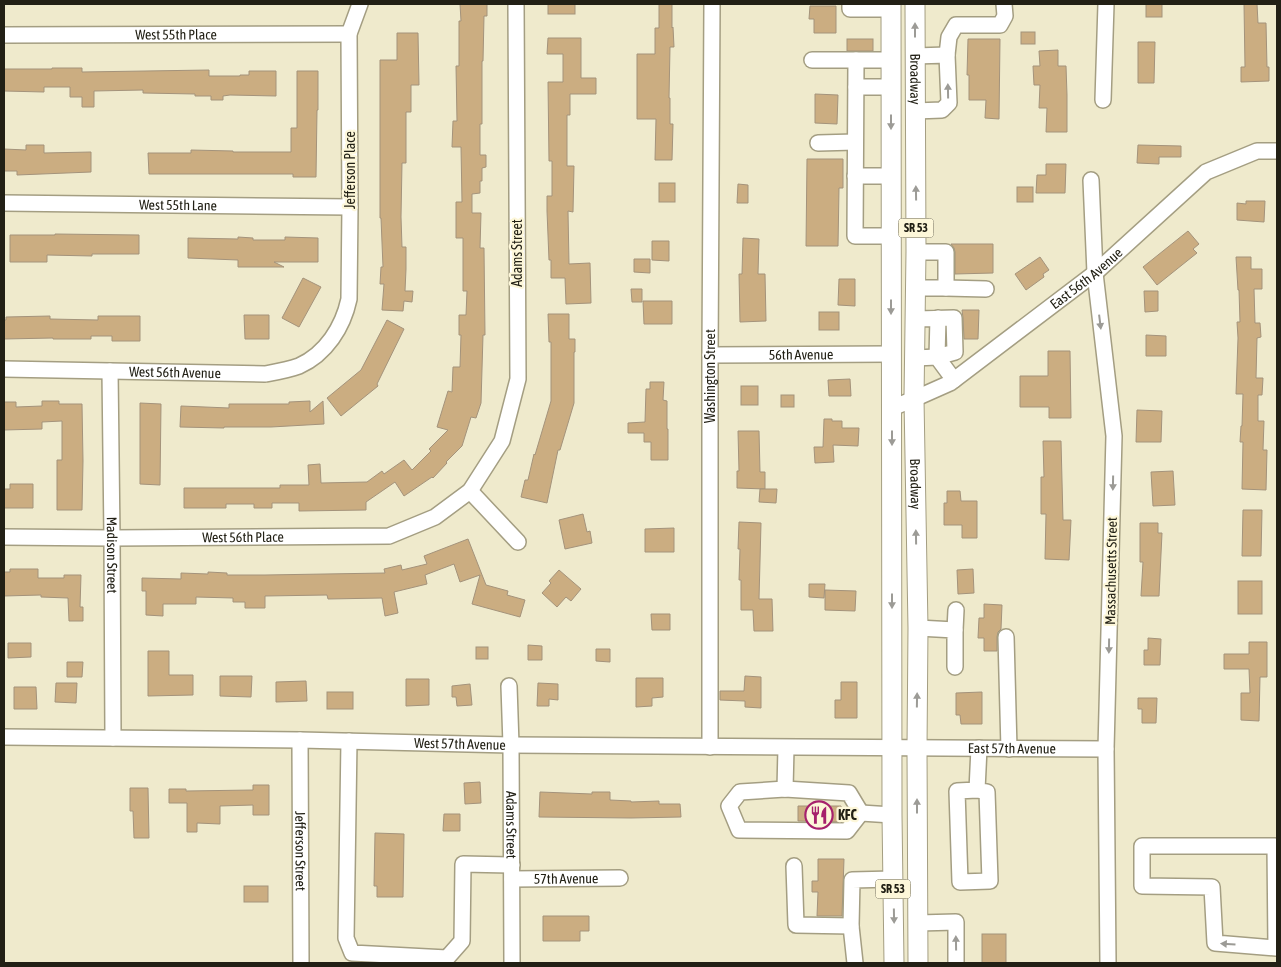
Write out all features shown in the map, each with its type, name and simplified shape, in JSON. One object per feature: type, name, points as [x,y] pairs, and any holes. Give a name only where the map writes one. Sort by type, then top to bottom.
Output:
[{"type":"main road","name":"Broadway","points":[[915,4],[916,319],[914,399],[918,628],[918,963]]},
{"type":"main road","name":"Broadway","points":[[891,6],[892,815],[894,963]]},
{"type":"street","name":"Jefferson Place","points":[[334,335],[342,324],[349,299],[349,34],[360,4]]},
{"type":"street","name":"Adams Street","points":[[470,491],[502,441],[518,379],[516,4]]},
{"type":"street","name":"Washington Street","points":[[710,746],[712,4]]},
{"type":"street","points":[[850,4],[850,9],[891,6]]},
{"type":"street","points":[[915,111],[942,110],[948,103],[947,55],[949,37],[956,25],[1000,25],[1004,16],[1004,4]]},
{"type":"street","points":[[1103,100],[1106,4]]},
{"type":"street","name":"West 55th Place","points":[[4,35],[349,34]]},
{"type":"street","points":[[915,56],[947,55]]},
{"type":"street","points":[[812,60],[891,60]]},
{"type":"street","points":[[856,60],[855,236],[891,236]]},
{"type":"street","points":[[856,87],[891,87]]},
{"type":"street","points":[[818,143],[855,142]]},
{"type":"street","name":"East 56th Avenue","points":[[892,408],[954,380],[1095,273],[1206,172],[1257,151],[1277,151]]},
{"type":"street","points":[[855,176],[891,176]]},
{"type":"street","name":"Massachusetts Street","points":[[1092,180],[1095,273],[1114,436],[1106,749],[1108,963]]},
{"type":"street","name":"West 55th Lane","points":[[4,204],[350,207]]},
{"type":"street","points":[[916,252],[946,252],[946,288]]},
{"type":"street","points":[[916,288],[986,289]]},
{"type":"street","points":[[915,358],[937,358],[955,352],[954,318],[916,319]]},
{"type":"street","name":"West 56th Avenue","points":[[4,369],[264,374],[299,366],[315,356],[334,335]]},
{"type":"street","name":"56th Avenue","points":[[710,355],[891,354]]},
{"type":"street","points":[[937,358],[954,380]]},
{"type":"street","name":"Madison Street","points":[[110,371],[113,738]]},
{"type":"street","name":"West 56th Place","points":[[4,537],[389,536],[435,517],[470,491]]},
{"type":"street","points":[[470,491],[518,542]]},
{"type":"street","points":[[955,667],[956,610]]},
{"type":"street","points":[[918,628],[955,630]]},
{"type":"street","points":[[1006,637],[1010,749]]},
{"type":"street","name":"Adams Street","points":[[509,686],[512,963]]},
{"type":"street","name":"West 57th Avenue","points":[[4,737],[300,740],[511,745],[917,748]]},
{"type":"street","name":"Jefferson Street","points":[[300,740],[301,963]]},
{"type":"street","name":"57th Avenue","points":[[348,741],[346,938],[352,954],[447,958],[462,941],[463,864],[512,872],[620,878]]},
{"type":"street","points":[[785,789],[786,748]]},
{"type":"street","name":"East 57th Avenue","points":[[917,748],[1106,749]]},
{"type":"street","points":[[977,790],[979,748]]},
{"type":"street","points":[[785,789],[849,793],[861,813],[847,832],[739,830],[729,806],[740,792],[785,789]]},
{"type":"street","points":[[957,790],[977,790],[987,792],[990,881],[960,882],[957,790]]},
{"type":"street","points":[[861,813],[892,815]]},
{"type":"street","points":[[1142,846],[1274,846],[1277,948],[1215,943],[1212,887],[1142,886],[1142,846]]},
{"type":"street","points":[[794,866],[796,925],[851,926]]},
{"type":"street","points":[[855,963],[851,926],[852,880],[893,878]]},
{"type":"street","points":[[918,923],[956,922],[956,963]]},
{"type":"building","points":[[460,4],[487,4],[487,16],[484,16],[482,124],[480,124],[480,155],[486,155],[486,167],[482,168],[480,193],[472,194],[472,213],[481,213],[480,248],[484,248],[485,335],[483,335],[481,403],[476,418],[471,417],[462,446],[433,478],[404,496],[395,482],[366,502],[366,510],[299,511],[299,503],[272,503],[272,508],[254,508],[254,504],[226,504],[226,508],[184,508],[184,488],[280,488],[280,485],[309,485],[308,465],[320,464],[321,483],[367,482],[382,471],[384,474],[404,460],[412,470],[448,430],[437,427],[448,391],[452,392],[453,367],[460,367],[461,335],[459,335],[459,315],[466,315],[467,291],[463,291],[463,238],[456,238],[456,202],[462,202],[461,147],[452,147],[453,121],[457,121],[456,66],[459,66]]},
{"type":"building","points":[[548,4],[575,4],[575,14],[548,14]]},
{"type":"building","points":[[659,4],[672,4],[674,47],[670,47],[669,98],[670,124],[673,124],[672,160],[655,160],[656,119],[637,119],[637,54],[655,54],[655,28],[659,28]]},
{"type":"building","points":[[1146,4],[1162,4],[1162,17],[1146,17]]},
{"type":"building","points":[[1244,4],[1257,4],[1258,23],[1266,23],[1269,81],[1241,82],[1241,67],[1245,67]]},
{"type":"building","points":[[810,6],[836,6],[836,33],[814,33],[814,19],[809,19]]},
{"type":"building","points":[[1021,32],[1035,32],[1035,44],[1021,44]]},
{"type":"building","points":[[397,33],[418,33],[419,85],[411,85],[411,112],[406,112],[406,163],[402,163],[401,217],[402,247],[406,247],[405,291],[413,291],[412,302],[404,301],[403,311],[382,310],[384,284],[380,284],[381,267],[383,267],[380,218],[380,60],[397,60]]},
{"type":"building","points":[[548,38],[581,38],[581,78],[596,78],[596,94],[570,94],[570,115],[567,115],[567,166],[574,166],[573,212],[568,211],[569,264],[590,263],[591,303],[566,304],[565,278],[551,278],[547,211],[547,196],[552,196],[552,161],[549,161],[548,82],[563,82],[563,54],[547,54]]},
{"type":"building","points":[[847,39],[873,39],[873,51],[847,51]]},
{"type":"building","points":[[968,39],[1000,39],[999,119],[985,118],[986,100],[969,100],[969,75],[967,75]]},
{"type":"building","points":[[1138,42],[1155,42],[1154,83],[1138,83]]},
{"type":"building","points":[[1058,50],[1058,66],[1066,66],[1067,132],[1046,132],[1047,108],[1039,108],[1040,85],[1034,85],[1033,66],[1040,66],[1039,51]]},
{"type":"building","points":[[82,68],[82,72],[209,70],[209,76],[240,76],[249,75],[249,71],[276,71],[276,96],[230,95],[223,96],[223,100],[211,100],[211,96],[143,93],[143,90],[94,91],[94,107],[82,107],[82,97],[70,97],[70,87],[44,87],[44,92],[4,91],[4,69]]},
{"type":"building","points":[[297,71],[318,71],[316,177],[293,177],[293,174],[149,174],[148,153],[191,153],[191,150],[291,152],[291,128],[297,128]]},
{"type":"building","points":[[815,94],[838,95],[837,124],[815,123]]},
{"type":"building","points":[[26,145],[44,145],[44,153],[91,152],[91,172],[17,175],[17,171],[4,171],[4,149],[26,150]]},
{"type":"building","points":[[1138,145],[1181,146],[1181,157],[1159,157],[1159,164],[1137,163]]},
{"type":"building","points":[[807,159],[843,159],[843,188],[839,188],[838,246],[806,246]]},
{"type":"building","points":[[1046,164],[1066,164],[1065,193],[1036,193],[1037,175],[1046,175]]},
{"type":"building","points":[[659,183],[675,183],[675,202],[659,202]]},
{"type":"building","points":[[738,184],[748,185],[748,203],[737,203]]},
{"type":"building","points":[[1017,187],[1033,187],[1033,202],[1017,202]]},
{"type":"building","points":[[1246,201],[1265,201],[1264,222],[1237,220],[1237,203],[1246,204]]},
{"type":"building","points":[[1188,231],[1199,244],[1193,249],[1197,253],[1157,285],[1143,267]]},
{"type":"building","points":[[10,235],[139,235],[139,254],[47,255],[47,262],[10,262]]},
{"type":"building","points":[[238,237],[253,238],[253,240],[285,240],[285,237],[318,238],[318,262],[274,262],[284,267],[238,267],[238,260],[188,258],[188,238],[238,239]]},
{"type":"building","points":[[743,238],[759,239],[758,274],[765,274],[766,321],[740,322],[739,274],[742,274]]},
{"type":"building","points":[[652,241],[669,241],[669,261],[652,260]]},
{"type":"building","points":[[951,244],[993,244],[993,273],[955,274],[955,252]]},
{"type":"building","points":[[1040,257],[1049,270],[1043,274],[1044,277],[1026,290],[1015,274]]},
{"type":"building","points":[[1236,257],[1251,257],[1251,269],[1262,269],[1262,289],[1254,289],[1255,323],[1260,323],[1261,337],[1257,338],[1256,378],[1263,378],[1262,395],[1258,395],[1258,421],[1264,421],[1263,450],[1267,450],[1266,490],[1242,489],[1243,442],[1240,442],[1243,394],[1236,394],[1237,322],[1240,322]]},
{"type":"building","points":[[634,259],[650,259],[650,273],[634,272]]},
{"type":"building","points":[[303,278],[321,287],[299,327],[282,318]]},
{"type":"building","points":[[839,279],[855,279],[855,306],[838,305]]},
{"type":"building","points":[[631,289],[642,289],[642,302],[632,302]]},
{"type":"building","points":[[1144,291],[1158,291],[1158,311],[1145,312]]},
{"type":"building","points":[[643,301],[672,301],[672,324],[644,324]]},
{"type":"building","points":[[962,310],[979,310],[978,339],[964,339]]},
{"type":"building","points":[[819,312],[839,312],[839,330],[819,330]]},
{"type":"building","points":[[548,314],[569,314],[569,339],[575,339],[575,352],[574,403],[560,450],[558,450],[547,503],[521,497],[525,480],[528,480],[534,454],[551,401],[551,342],[549,342]]},
{"type":"building","points":[[244,315],[269,315],[269,339],[245,339]]},
{"type":"building","points":[[50,316],[50,319],[98,320],[98,316],[140,316],[140,341],[112,341],[112,336],[91,336],[91,339],[4,339],[4,320],[6,320],[6,317]]},
{"type":"building","points":[[387,320],[404,329],[377,384],[378,386],[341,416],[327,398],[361,370]]},
{"type":"building","points":[[1146,335],[1166,336],[1166,356],[1146,356]]},
{"type":"building","points":[[1048,351],[1070,351],[1071,418],[1049,418],[1049,407],[1020,407],[1020,376],[1048,376]]},
{"type":"building","points":[[850,379],[851,396],[829,396],[828,380]]},
{"type":"building","points":[[650,382],[664,382],[663,400],[667,401],[668,460],[651,460],[651,442],[644,442],[644,433],[628,433],[628,423],[645,422],[646,389],[650,389]]},
{"type":"building","points":[[741,386],[758,386],[758,405],[741,405]]},
{"type":"building","points":[[781,395],[794,395],[794,407],[781,407]]},
{"type":"building","points":[[42,401],[59,401],[59,404],[82,404],[82,510],[57,510],[57,460],[62,460],[62,421],[42,422],[42,429],[4,430],[4,402],[16,402],[16,407],[42,406]]},
{"type":"building","points":[[310,401],[310,412],[323,401],[324,424],[224,428],[180,427],[181,406],[229,408],[229,404],[289,404],[289,402]]},
{"type":"building","points":[[140,403],[161,404],[160,485],[140,484]]},
{"type":"building","points":[[1137,410],[1162,411],[1161,442],[1136,442]]},
{"type":"building","points":[[824,419],[842,421],[842,428],[859,428],[858,446],[833,445],[834,462],[815,463],[814,447],[823,447]]},
{"type":"building","points":[[738,431],[759,431],[760,472],[765,472],[765,489],[737,488],[737,471],[739,471]]},
{"type":"building","points":[[1043,441],[1061,441],[1063,520],[1071,520],[1069,560],[1045,559],[1046,514],[1041,514],[1041,477],[1044,477]]},
{"type":"building","points":[[1173,471],[1175,505],[1153,506],[1151,472]]},
{"type":"building","points":[[10,484],[33,484],[33,508],[4,508],[4,489],[10,489]]},
{"type":"building","points":[[760,489],[777,489],[776,503],[759,502]]},
{"type":"building","points":[[947,491],[960,491],[961,501],[977,501],[977,538],[962,538],[962,525],[944,525],[944,503],[947,503]]},
{"type":"building","points":[[1243,510],[1262,510],[1261,556],[1242,556]]},
{"type":"building","points":[[583,514],[587,532],[590,531],[592,543],[565,549],[559,520]]},
{"type":"building","points":[[739,522],[761,523],[759,599],[772,599],[773,631],[754,631],[753,610],[741,610],[741,580],[739,580],[740,549],[738,549]]},
{"type":"building","points":[[1140,523],[1158,523],[1158,533],[1162,533],[1159,596],[1141,596],[1143,562],[1140,562]]},
{"type":"building","points":[[674,528],[674,552],[645,552],[645,529]]},
{"type":"building","points":[[468,539],[486,585],[508,591],[507,595],[525,600],[520,617],[472,604],[480,575],[460,582],[454,564],[425,575],[427,584],[394,592],[398,613],[385,616],[382,598],[328,599],[327,595],[265,596],[265,608],[245,608],[245,602],[233,602],[233,598],[196,597],[196,604],[163,604],[163,616],[146,615],[146,591],[142,591],[142,578],[181,579],[181,573],[208,574],[208,572],[227,573],[227,575],[385,573],[384,569],[401,565],[402,570],[427,564],[424,556]]},
{"type":"building","points":[[10,569],[38,569],[38,578],[64,578],[64,575],[81,575],[80,607],[83,607],[83,621],[69,621],[68,598],[41,597],[41,595],[4,596],[4,572],[10,572]]},
{"type":"building","points":[[973,569],[974,593],[958,594],[957,570]]},
{"type":"building","points":[[559,570],[581,589],[571,601],[566,597],[557,607],[542,593],[551,583],[549,581]]},
{"type":"building","points":[[1238,581],[1262,581],[1262,614],[1238,614]]},
{"type":"building","points":[[809,584],[825,584],[824,598],[809,597]]},
{"type":"building","points":[[825,590],[856,591],[855,611],[825,610]]},
{"type":"building","points":[[984,604],[1002,605],[1001,629],[997,637],[997,651],[984,651],[984,638],[978,638],[979,618],[984,618]]},
{"type":"building","points":[[651,614],[670,614],[670,630],[652,630]]},
{"type":"building","points":[[1148,638],[1161,639],[1160,665],[1144,665],[1144,650],[1148,650]]},
{"type":"building","points":[[1249,642],[1267,642],[1267,677],[1260,677],[1259,721],[1241,720],[1241,693],[1250,693],[1249,669],[1224,669],[1224,654],[1249,654]]},
{"type":"building","points":[[8,643],[31,643],[31,657],[8,658]]},
{"type":"building","points":[[528,645],[542,646],[542,660],[528,660]]},
{"type":"building","points":[[476,647],[488,647],[488,659],[476,659]]},
{"type":"building","points":[[596,649],[610,649],[610,662],[596,661]]},
{"type":"building","points":[[148,651],[169,651],[169,675],[193,675],[193,695],[148,696]]},
{"type":"building","points":[[67,662],[83,662],[82,677],[67,677]]},
{"type":"building","points":[[220,676],[252,676],[251,697],[220,696]]},
{"type":"building","points":[[745,676],[761,677],[761,708],[745,707],[745,701],[720,700],[720,691],[744,691]]},
{"type":"building","points":[[636,678],[663,678],[663,697],[652,698],[652,706],[636,707]]},
{"type":"building","points":[[406,679],[429,679],[429,705],[406,706]]},
{"type":"building","points":[[306,681],[307,701],[276,702],[276,682]]},
{"type":"building","points":[[841,682],[857,682],[857,718],[835,718],[835,700],[841,700]]},
{"type":"building","points":[[56,683],[77,683],[76,703],[55,702]]},
{"type":"building","points":[[538,683],[558,684],[558,700],[549,699],[549,706],[537,706]]},
{"type":"building","points":[[470,684],[472,705],[457,706],[456,697],[452,697],[452,686]]},
{"type":"building","points":[[14,687],[36,687],[37,709],[14,709]]},
{"type":"building","points":[[327,692],[353,692],[353,709],[327,709]]},
{"type":"building","points":[[982,692],[982,724],[961,724],[960,715],[956,715],[956,693]]},
{"type":"building","points":[[1138,698],[1157,698],[1156,723],[1142,723],[1142,709],[1138,709]]},
{"type":"building","points":[[480,782],[481,803],[465,804],[464,783]]},
{"type":"building","points":[[253,785],[269,785],[269,815],[253,815],[253,805],[220,806],[220,824],[197,823],[197,832],[187,832],[187,803],[169,803],[169,789],[186,789],[186,791],[253,790]]},
{"type":"building","points":[[130,788],[148,788],[149,838],[134,838],[133,811],[130,811]]},
{"type":"building","points":[[540,792],[592,794],[592,792],[610,792],[610,800],[631,802],[659,801],[659,804],[680,804],[681,817],[539,817]]},
{"type":"building","name":"KFC","points":[[798,806],[841,806],[841,822],[798,821]]},
{"type":"building","points":[[444,814],[460,814],[460,831],[443,831]]},
{"type":"building","points":[[375,833],[404,834],[403,897],[377,897],[377,886],[374,886]]},
{"type":"building","points":[[818,859],[844,859],[842,916],[817,916],[818,892],[812,892],[812,881],[818,881]]},
{"type":"building","points":[[244,886],[268,886],[268,902],[244,902]]},
{"type":"building","points":[[543,916],[589,916],[589,931],[580,931],[580,941],[543,941]]},
{"type":"building","points":[[982,934],[1006,934],[1006,963],[982,963]]},
{"type":"place","name":"KFC","points":[[819,815]]}]
